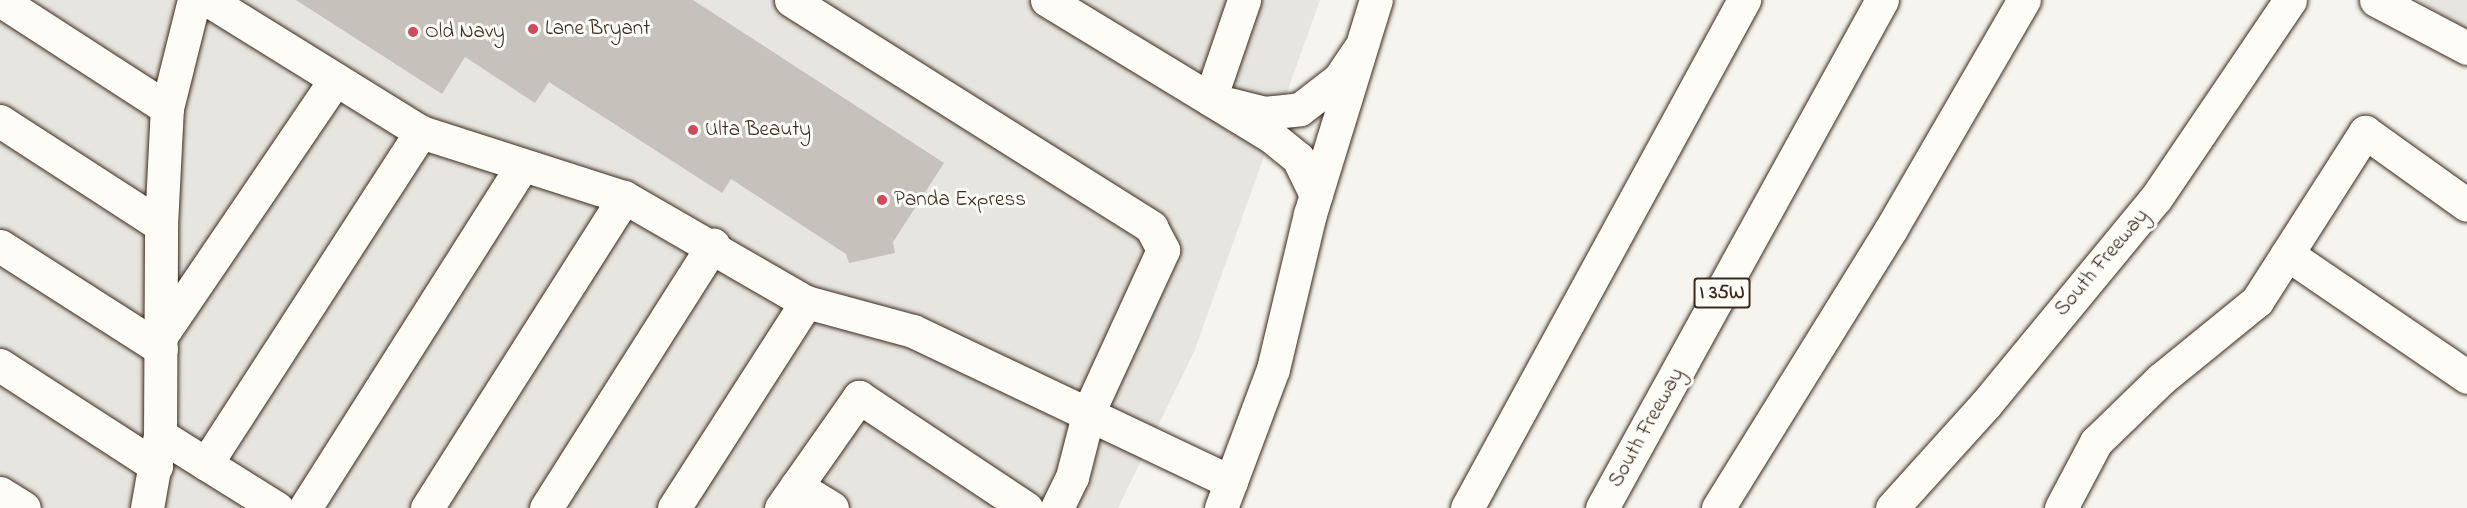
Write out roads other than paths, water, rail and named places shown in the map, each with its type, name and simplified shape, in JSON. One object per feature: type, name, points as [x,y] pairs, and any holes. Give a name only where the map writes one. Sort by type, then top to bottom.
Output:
[{"type":"main road","points":[[0,0],[167,108]]},
{"type":"main road","points":[[147,508],[158,450],[161,225],[167,108],[194,0]]},
{"type":"main road","points":[[791,0],[1150,227],[1163,250],[1089,411],[1072,477],[1057,508]]},
{"type":"main road","points":[[1047,0],[1210,99],[1298,158],[1316,195]]},
{"type":"main road","points":[[226,5],[335,80],[421,132],[624,197],[713,245],[806,302],[913,331],[1089,411],[1226,495],[1273,369],[1316,195],[1376,0]]},
{"type":"main road","points":[[1467,508],[1744,0]]},
{"type":"main road","name":"South Freeway","points":[[1602,508],[1882,0]]},
{"type":"main road","points":[[1718,508],[1885,239],[2024,0]]},
{"type":"main road","name":"South Freeway","points":[[1892,508],[1986,404],[2156,198],[2290,0]]},
{"type":"main road","points":[[2376,0],[2467,48]]},
{"type":"main road","points":[[1210,99],[1243,1]]},
{"type":"main road","points":[[1210,99],[1264,113],[1300,109],[1339,79],[1361,46]]},
{"type":"main road","points":[[161,343],[335,80]]},
{"type":"main road","points":[[0,121],[161,225]]},
{"type":"main road","points":[[206,464],[421,132]]},
{"type":"main road","points":[[2061,508],[2096,442],[2160,379],[2257,301],[2365,132],[2467,205]]},
{"type":"main road","points":[[305,508],[523,165]]},
{"type":"main road","points":[[427,508],[624,197]]},
{"type":"main road","points":[[546,508],[713,245]]},
{"type":"main road","points":[[0,246],[161,343]]},
{"type":"main road","points":[[2287,254],[2467,377]]},
{"type":"main road","points":[[674,508],[806,302]]},
{"type":"main road","points":[[0,365],[158,450],[206,464],[276,508]]},
{"type":"main road","points":[[832,508],[789,497],[859,397],[1026,508]]},
{"type":"main road","points":[[1451,508],[1517,418]]},
{"type":"main road","points":[[0,493],[24,508]]},
{"type":"place","name":"Lane Bryant","points":[[533,29]]},
{"type":"place","name":"Old Navy","points":[[413,32]]},
{"type":"place","name":"Ulta Beauty","points":[[693,130]]},
{"type":"place","name":"Panda Express","points":[[882,200]]}]
